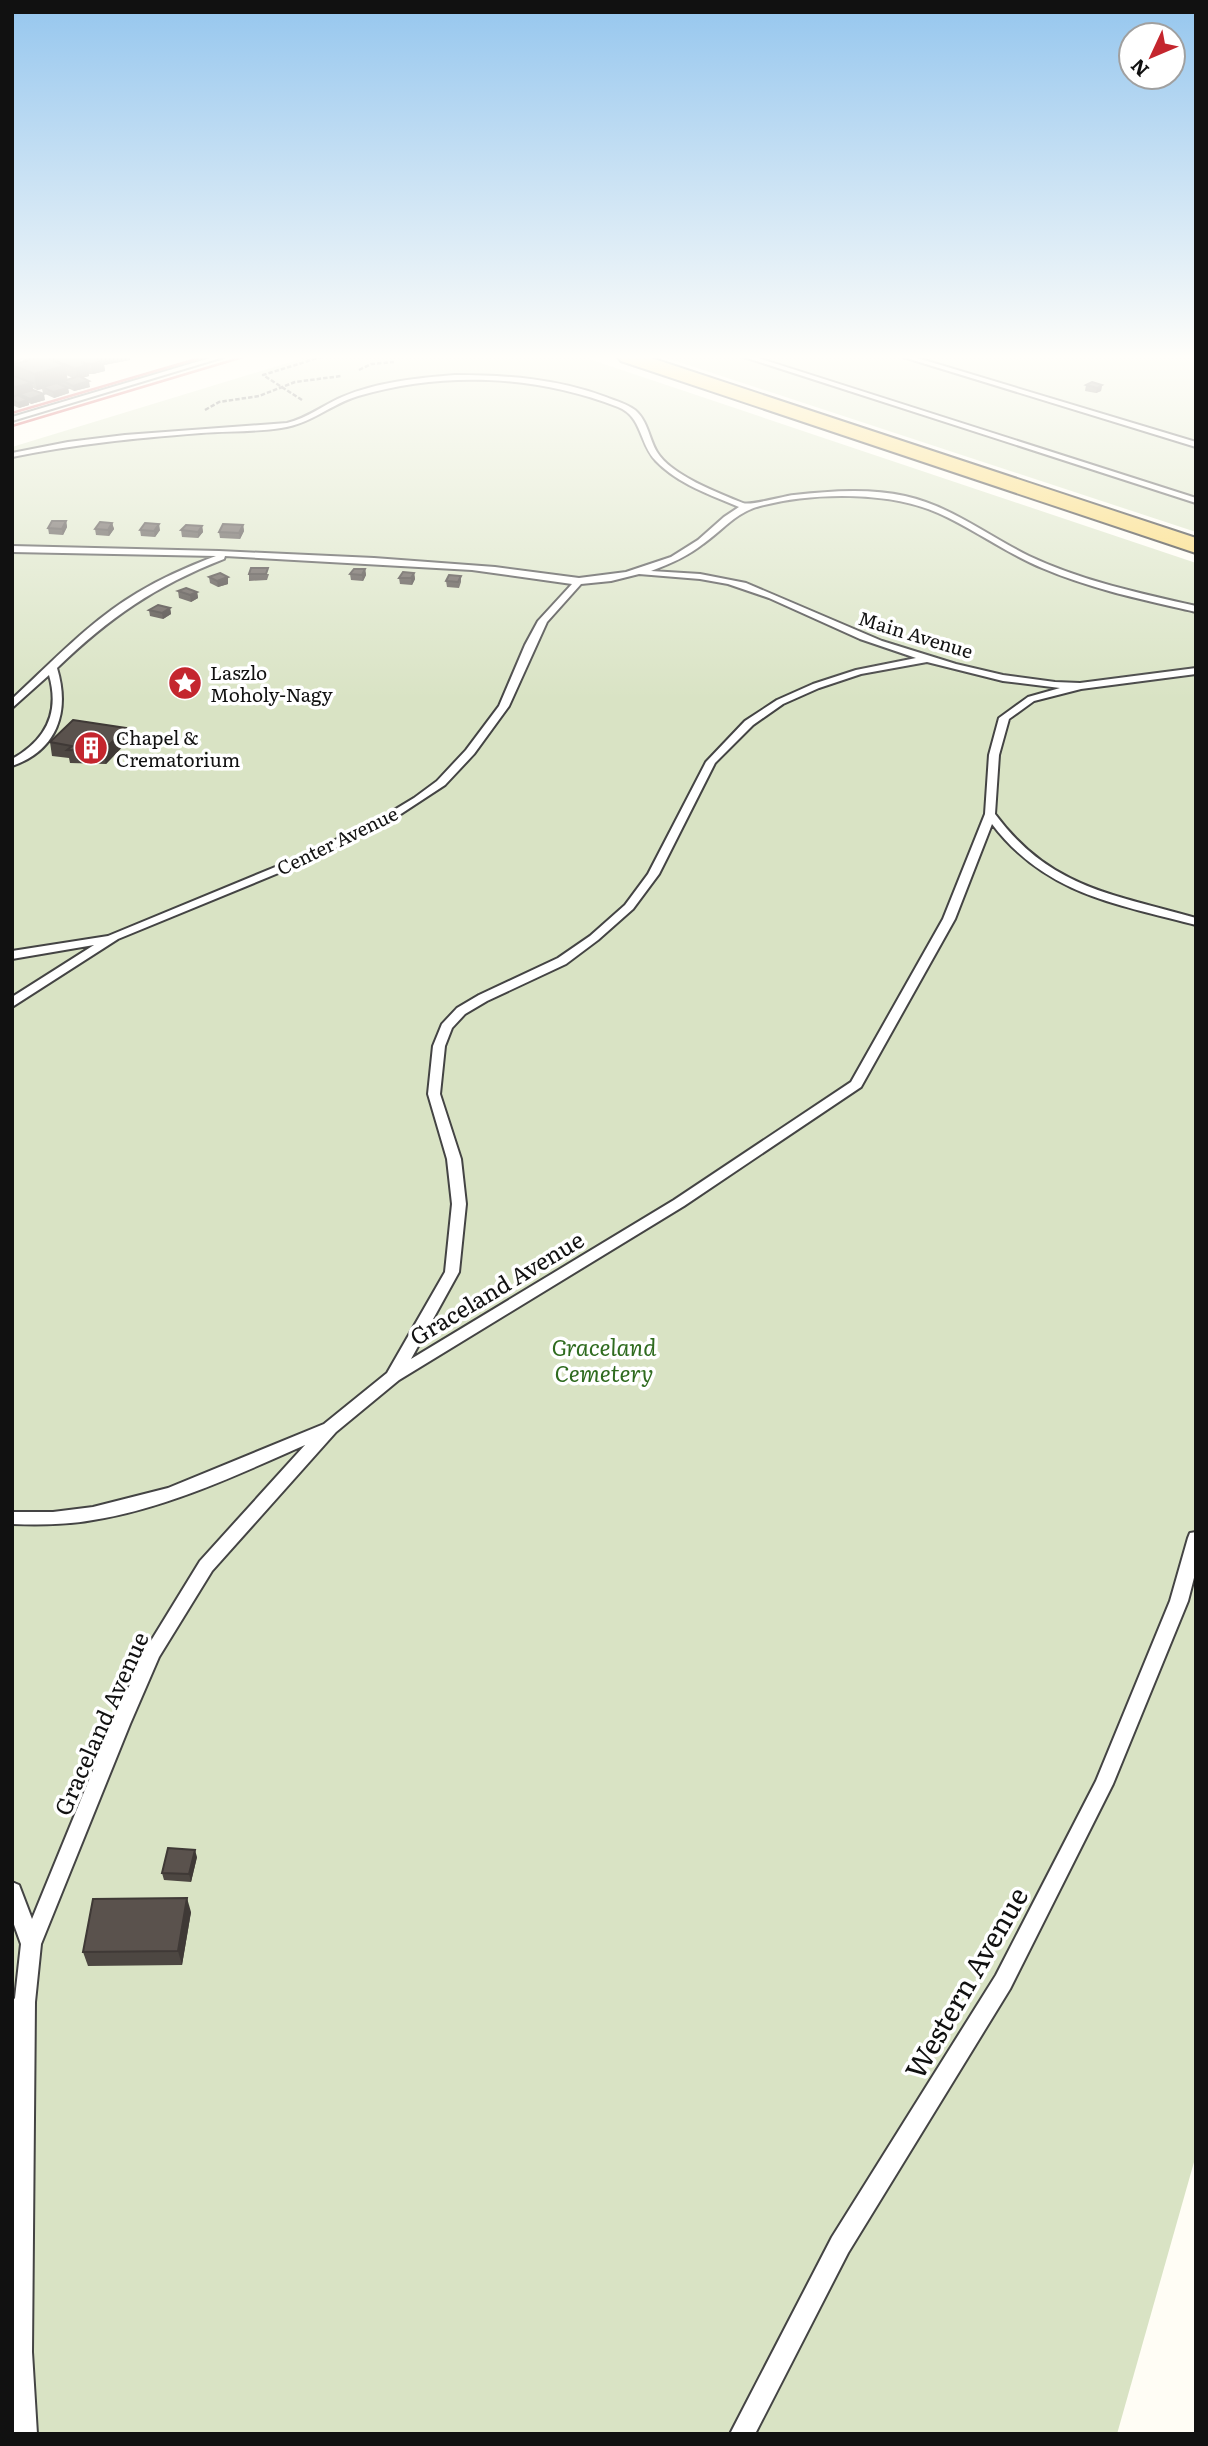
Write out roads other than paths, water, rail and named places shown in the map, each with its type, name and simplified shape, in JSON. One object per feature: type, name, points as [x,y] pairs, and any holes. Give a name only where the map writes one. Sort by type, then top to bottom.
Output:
[{"type":"main road","points":[[971,471],[1196,546]]},
{"type":"lane","points":[[675,471],[698,485],[746,507]]},
{"type":"lane","points":[[1103,471],[1196,501]]},
{"type":"lane","points":[[12,549],[229,554],[432,564],[578,582],[634,573],[690,550],[713,533],[726,519],[746,507],[834,495],[911,499],[951,514],[1025,558],[1081,581],[1119,593],[1196,609]]},
{"type":"lane","points":[[12,705],[135,598],[165,580],[229,554]]},
{"type":"lane","name":"Main Avenue","points":[[634,573],[697,577],[755,589],[834,626],[931,658],[1004,677],[1081,686],[1196,671]]},
{"type":"lane","name":"Center Avenue","points":[[12,1003],[114,937],[289,865],[380,823],[441,783],[470,752],[504,706],[543,621],[578,582]]},
{"type":"lane","points":[[394,1376],[452,1272],[459,1204],[454,1159],[434,1094],[439,1046],[446,1027],[461,1011],[562,961],[594,938],[629,906],[653,874],[711,762],[749,723],[780,702],[816,686],[859,672],[931,658]]},
{"type":"lane","points":[[12,763],[49,737],[60,708],[59,687],[52,668]]},
{"type":"lane","name":"Graceland Avenue","points":[[19,2011],[31,1944],[152,1654],[206,1566],[330,1428],[394,1376],[679,1203],[856,1084],[949,919],[989,814],[994,755],[1004,718],[1031,699],[1081,686]]},
{"type":"lane","points":[[989,814],[1011,843],[1036,864],[1061,879],[1087,890],[1196,922]]},
{"type":"lane","points":[[12,956],[114,937]]},
{"type":"lane","points":[[12,1518],[38,1520],[103,1512],[192,1485],[330,1428]]},
{"type":"lane","name":"Western Avenue","points":[[742,2434],[840,2245],[1003,1982],[1104,1784],[1179,1601],[1196,1538]]},
{"type":"lane","points":[[12,1891],[31,1944]]},
{"type":"lane","points":[[19,2011],[20,2352],[24,2434]]},
{"type":"lane","points":[[12,2423],[24,2434]]},
{"type":"place","name":"Laszlo Moholy-Nagy","points":[[185,683]]},
{"type":"place","name":"Chapel & Crematorium","points":[[91,748]]},
{"type":"park label","name":"Graceland Cemetery","points":[[604,1359]]}]
